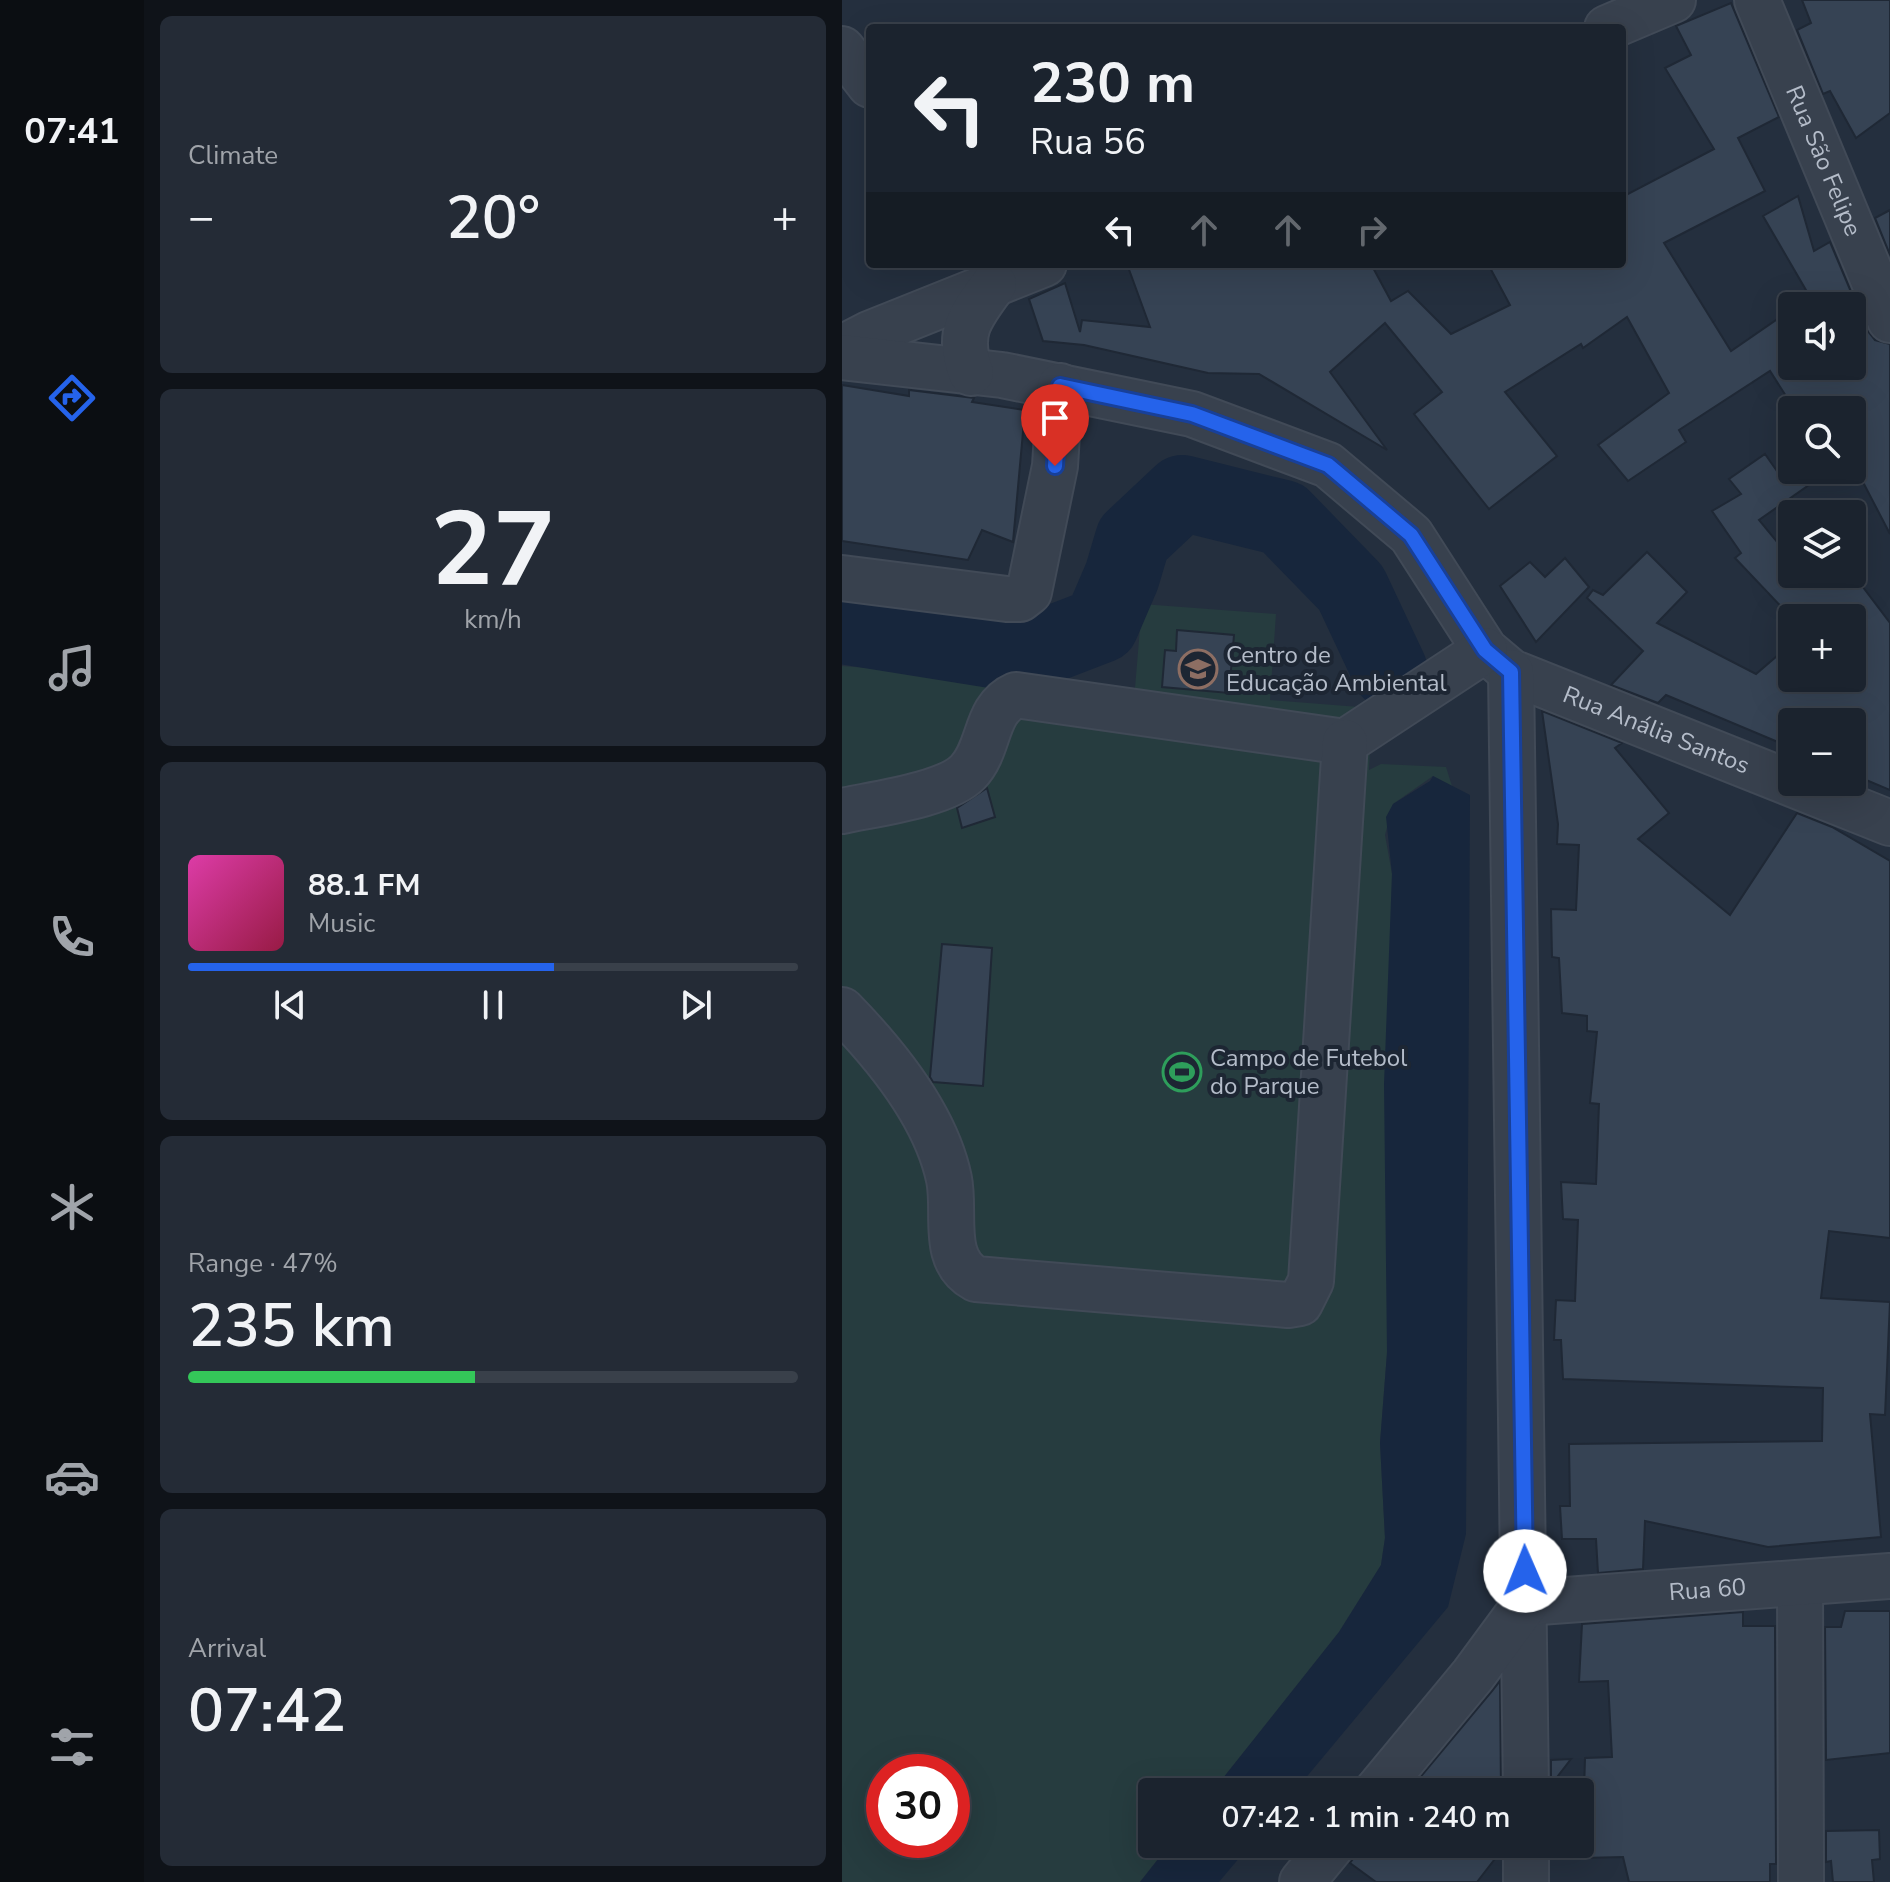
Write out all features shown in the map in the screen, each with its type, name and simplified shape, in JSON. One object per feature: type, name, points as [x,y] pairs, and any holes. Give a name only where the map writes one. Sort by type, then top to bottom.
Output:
[{"type":"street","points":[[1616,24],[1673,0]]},
{"type":"street","name":"Rua São Felipe","points":[[1757,0],[1890,320]]},
{"type":"street","points":[[842,49],[866,80]]},
{"type":"street","points":[[842,348],[1018,272]]},
{"type":"street","points":[[971,373],[962,350],[969,318],[1018,272]]},
{"type":"street","points":[[842,357],[1060,386],[1192,414],[1328,465],[1411,535],[1498,661],[1526,1603],[1526,1778]]},
{"type":"street","points":[[842,578],[1007,599],[1020,599],[1029,592],[1055,466],[1060,386]]},
{"type":"street","points":[[842,811],[950,785],[968,772],[981,751],[995,711],[1003,700],[1016,695],[1345,742],[1498,661]]},
{"type":"street","name":"Rua Anália Santos","points":[[1498,661],[1890,823]]},
{"type":"street","points":[[842,1010],[868,1037],[940,1144],[950,1181],[955,1256],[963,1272],[976,1279],[1288,1305],[1300,1303],[1311,1281],[1345,742]]},
{"type":"street","name":"Rua 60","points":[[1526,1603],[1890,1576]]},
{"type":"street","points":[[1800,1585],[1801,1882]]},
{"type":"street","points":[[1388,1778],[1473,1675],[1526,1603]]},
{"type":"street","points":[[1302,1882],[1322,1858]]},
{"type":"street","points":[[1526,1858],[1526,1882]]},
{"type":"green space","points":[[1142,604],[1276,614],[1270,700],[1372,708],[1369,770],[1381,764],[1446,767],[1452,786],[1433,776],[1393,804],[1385,835],[1392,874],[1387,1353],[1380,1443],[1385,1538],[1381,1565],[1339,1632],[1223,1778],[1138,1778],[1138,1858],[1159,1858],[1140,1882],[842,1882],[842,666],[1135,688]]},
{"type":"water","points":[[1433,776],[1470,795],[1466,1534],[1448,1607],[1306,1778],[1223,1778],[1339,1632],[1381,1565],[1385,1538],[1380,1443],[1387,1353],[1384,1084],[1392,874],[1386,817],[1393,804]]},
{"type":"water","points":[[1159,1858],[1239,1858],[1219,1882],[1140,1882]]},
{"type":"building","points":[[1802,0],[1890,0],[1890,113],[1856,138],[1830,91],[1823,94],[1797,30],[1811,23]]},
{"type":"building","points":[[1731,3],[1779,117],[1738,138],[1765,191],[1664,243],[1731,351],[1778,319],[1778,380],[1866,380],[1866,328],[1875,340],[1890,344],[1890,534],[1864,484],[1866,396],[1786,396],[1770,371],[1679,430],[1686,442],[1628,481],[1598,445],[1669,393],[1627,317],[1583,348],[1581,344],[1505,392],[1557,456],[1489,509],[1414,414],[1442,392],[1385,323],[1330,372],[1387,450],[1259,374],[1208,373],[1084,345],[1043,341],[1029,299],[1065,283],[1080,332],[1082,320],[1150,327],[1128,268],[1373,268],[1391,301],[1408,291],[1451,334],[1510,305],[1490,268],[1626,268],[1626,195],[1714,149],[1665,68],[1691,55],[1676,26]]},
{"type":"building","points":[[1798,196],[1814,251],[1830,242],[1851,292],[1807,292],[1763,216]]},
{"type":"building","points":[[1890,210],[1890,255],[1875,218]]},
{"type":"building","points":[[842,385],[909,396],[909,390],[974,398],[972,402],[1025,410],[1013,542],[982,530],[968,560],[842,541]]},
{"type":"building","points":[[1765,454],[1778,473],[1778,484],[1810,484],[1788,500],[1778,500],[1778,507],[1759,520],[1778,543],[1778,588],[1864,588],[1890,623],[1890,790],[1866,780],[1866,708],[1778,708],[1778,742],[1666,695],[1658,703],[1611,685],[1643,651],[1587,598],[1593,590],[1603,595],[1647,552],[1687,592],[1657,623],[1756,674],[1778,655],[1778,692],[1866,692],[1866,604],[1779,604],[1735,558],[1741,553],[1712,511],[1741,494],[1729,479]]},
{"type":"building","points":[[1565,558],[1589,587],[1536,642],[1500,586],[1530,562],[1545,577]]},
{"type":"building","name":"Centro de Educação Ambiental","points":[[1177,630],[1234,635],[1229,693],[1162,687],[1165,650],[1176,651]]},
{"type":"building","points":[[1542,711],[1622,743],[1615,748],[1669,813],[1638,839],[1730,915],[1797,813],[1832,827],[1890,861],[1890,1238],[1829,1231],[1821,1298],[1890,1302],[1885,1415],[1870,1414],[1881,1537],[1768,1547],[1645,1521],[1643,1569],[1598,1573],[1596,1539],[1562,1539],[1560,1506],[1570,1506],[1569,1444],[1822,1441],[1823,1388],[1563,1379],[1561,1340],[1554,1340],[1556,1300],[1575,1301],[1578,1220],[1563,1219],[1561,1182],[1596,1184],[1599,1104],[1590,1103],[1597,1032],[1587,1031],[1587,1016],[1562,1013],[1559,958],[1552,957],[1551,909],[1576,910],[1579,845],[1557,844],[1558,824]]},
{"type":"building","points":[[987,788],[995,817],[962,828],[957,808]]},
{"type":"building","points":[[942,944],[992,948],[983,1086],[933,1082],[930,1077]]},
{"type":"building","points":[[1845,1611],[1890,1611],[1890,1753],[1826,1760],[1825,1627],[1841,1627]]},
{"type":"building","points":[[1743,1612],[1743,1626],[1775,1626],[1776,1864],[1770,1864],[1770,1882],[1629,1882],[1623,1857],[1594,1858],[1594,1778],[1584,1778],[1585,1758],[1612,1757],[1608,1681],[1579,1682],[1582,1624]]},
{"type":"building","points":[[1500,1681],[1501,1778],[1420,1778]]},
{"type":"building","points":[[1571,1759],[1556,1778],[1551,1778],[1551,1760]]},
{"type":"building","points":[[1879,1830],[1880,1859],[1872,1860],[1874,1882],[1833,1882],[1831,1861],[1826,1862],[1826,1831]]},
{"type":"building","points":[[1354,1858],[1496,1858],[1477,1882],[1376,1882],[1350,1863]]},
{"type":"waterway","points":[[842,626],[1023,655],[1101,625],[1122,576],[1133,539],[1182,493],[1283,518],[1351,588],[1390,671]]},
{"type":"place","name":"Centro de Educação Ambiental","points":[[1198,669]]},
{"type":"place","name":"Campo de Futebol do Parque","points":[[1182,1072]]},
{"type":"route","points":[[1055,466],[1060,386],[1192,414],[1328,465],[1411,535],[1485,650],[1511,672],[1525,1571]]}]
